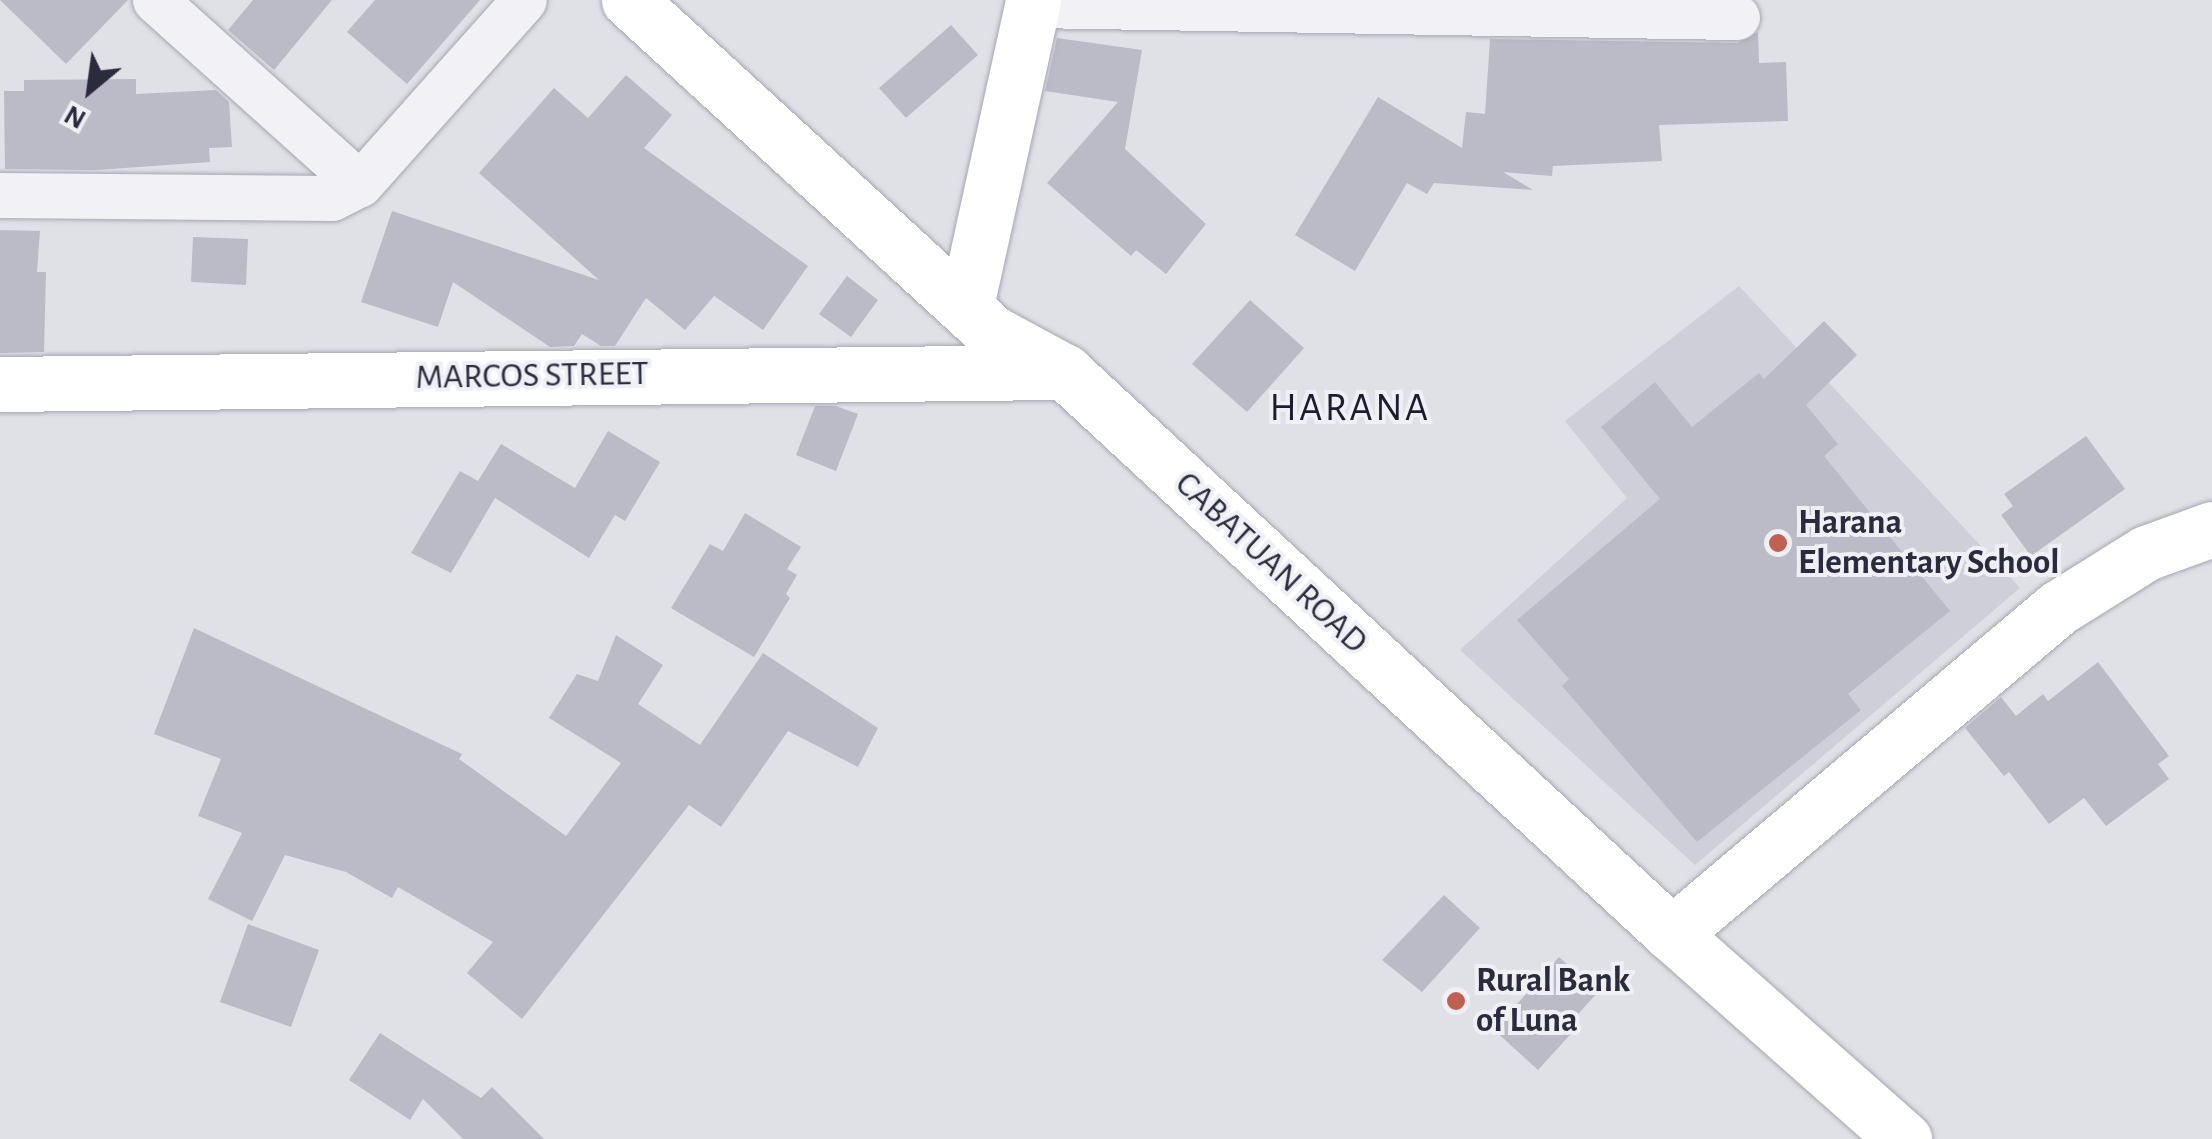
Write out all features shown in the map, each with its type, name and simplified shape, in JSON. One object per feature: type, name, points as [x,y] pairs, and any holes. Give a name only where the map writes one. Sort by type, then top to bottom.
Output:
[{"type":"main road","name":"CABATUAN ROAD","points":[[629,0],[993,333],[1065,372],[1672,934],[1904,1139]]},
{"type":"main road","points":[[966,306],[1033,3]]},
{"type":"main road","name":"MARCOS STREET","points":[[0,384],[1065,372]]},
{"type":"main road","points":[[1672,934],[2058,608],[2146,552],[2212,529]]},
{"type":"street","points":[[155,0],[360,184]]},
{"type":"street","points":[[0,195],[332,198],[360,184],[524,0]]},
{"type":"street","points":[[1033,3],[1737,17]]},
{"type":"shaded area","name":"Harana Elementary School","points":[[1739,286],[2020,588],[1695,865],[1460,650],[1627,498],[1565,421]]},
{"type":"building","points":[[0,0],[128,0],[66,64]]},
{"type":"building","points":[[253,0],[332,0],[274,70],[228,30]]},
{"type":"building","points":[[375,0],[480,0],[407,84],[347,32]]},
{"type":"building","points":[[951,25],[978,55],[906,118],[879,88]]},
{"type":"building","points":[[1758,32],[1759,63],[1786,62],[1788,121],[1659,125],[1662,161],[1553,166],[1552,176],[1503,172],[1533,190],[1434,183],[1427,194],[1407,183],[1355,271],[1295,235],[1378,97],[1462,148],[1466,112],[1485,114],[1490,39],[1737,43]]},
{"type":"building","points":[[1057,38],[1142,50],[1125,149],[1206,224],[1166,274],[1136,250],[1131,256],[1047,183],[1118,102],[1045,91]]},
{"type":"building","points":[[626,75],[672,115],[644,148],[808,266],[763,330],[714,296],[685,330],[646,298],[615,346],[601,346],[582,334],[574,346],[550,347],[453,282],[438,327],[361,302],[392,211],[599,280],[479,173],[554,88],[588,118]]},
{"type":"building","points":[[136,79],[136,94],[216,90],[229,102],[232,147],[209,148],[210,162],[96,170],[5,169],[4,91],[24,91],[24,80]]},
{"type":"building","points":[[0,230],[40,231],[37,272],[46,272],[44,352],[0,353]]},
{"type":"building","points":[[193,237],[248,239],[246,285],[191,282]]},
{"type":"building","points":[[847,276],[878,300],[851,337],[819,314]]},
{"type":"building","points":[[1250,300],[1304,348],[1247,412],[1192,364]]},
{"type":"building","name":"Harana Elementary School","points":[[1824,321],[1857,355],[1806,405],[1838,444],[1824,456],[1950,611],[1848,694],[1861,710],[1697,842],[1562,686],[1569,679],[1517,620],[1660,499],[1601,427],[1655,382],[1692,427],[1759,373],[1764,379]]},
{"type":"building","points":[[815,406],[836,406],[858,414],[836,471],[796,455]]},
{"type":"building","points":[[608,431],[660,462],[625,521],[615,515],[589,558],[495,498],[451,573],[411,553],[460,471],[478,481],[501,444],[575,488]]},
{"type":"building","points":[[2086,436],[2125,489],[2031,556],[2001,515],[2013,506],[2004,494]]},
{"type":"building","points":[[745,513],[801,547],[787,569],[797,575],[786,594],[790,598],[754,657],[671,608],[710,544],[723,551]]},
{"type":"building","points":[[194,628],[462,754],[459,759],[566,836],[621,763],[549,718],[577,674],[598,681],[616,635],[663,665],[638,704],[700,745],[763,653],[878,728],[858,767],[788,731],[721,827],[689,805],[522,1019],[467,973],[493,942],[398,887],[392,898],[346,872],[285,855],[252,921],[208,899],[242,833],[198,816],[221,759],[154,734]]},
{"type":"building","points":[[2098,662],[2169,756],[2158,764],[2169,779],[2106,826],[2084,798],[2049,824],[2009,772],[2004,776],[1965,728],[2001,697],[2016,716],[2043,694],[2048,701]]},
{"type":"building","points":[[1444,895],[1480,928],[1422,992],[1382,960]]},
{"type":"building","points":[[248,924],[319,950],[291,1027],[220,1002]]},
{"type":"building","points":[[1559,957],[1598,992],[1572,1021],[1578,1026],[1538,1070],[1494,1030]]},
{"type":"building","points":[[380,1033],[481,1098],[492,1087],[544,1139],[463,1139],[423,1099],[410,1120],[349,1080]]},
{"type":"place","name":"Harana Elementary School","points":[[1778,543]]},
{"type":"place","name":"Rural Bank of Luna","points":[[1456,1001]]},
{"type":"district","name":"HARANA","points":[[1350,408]]}]
